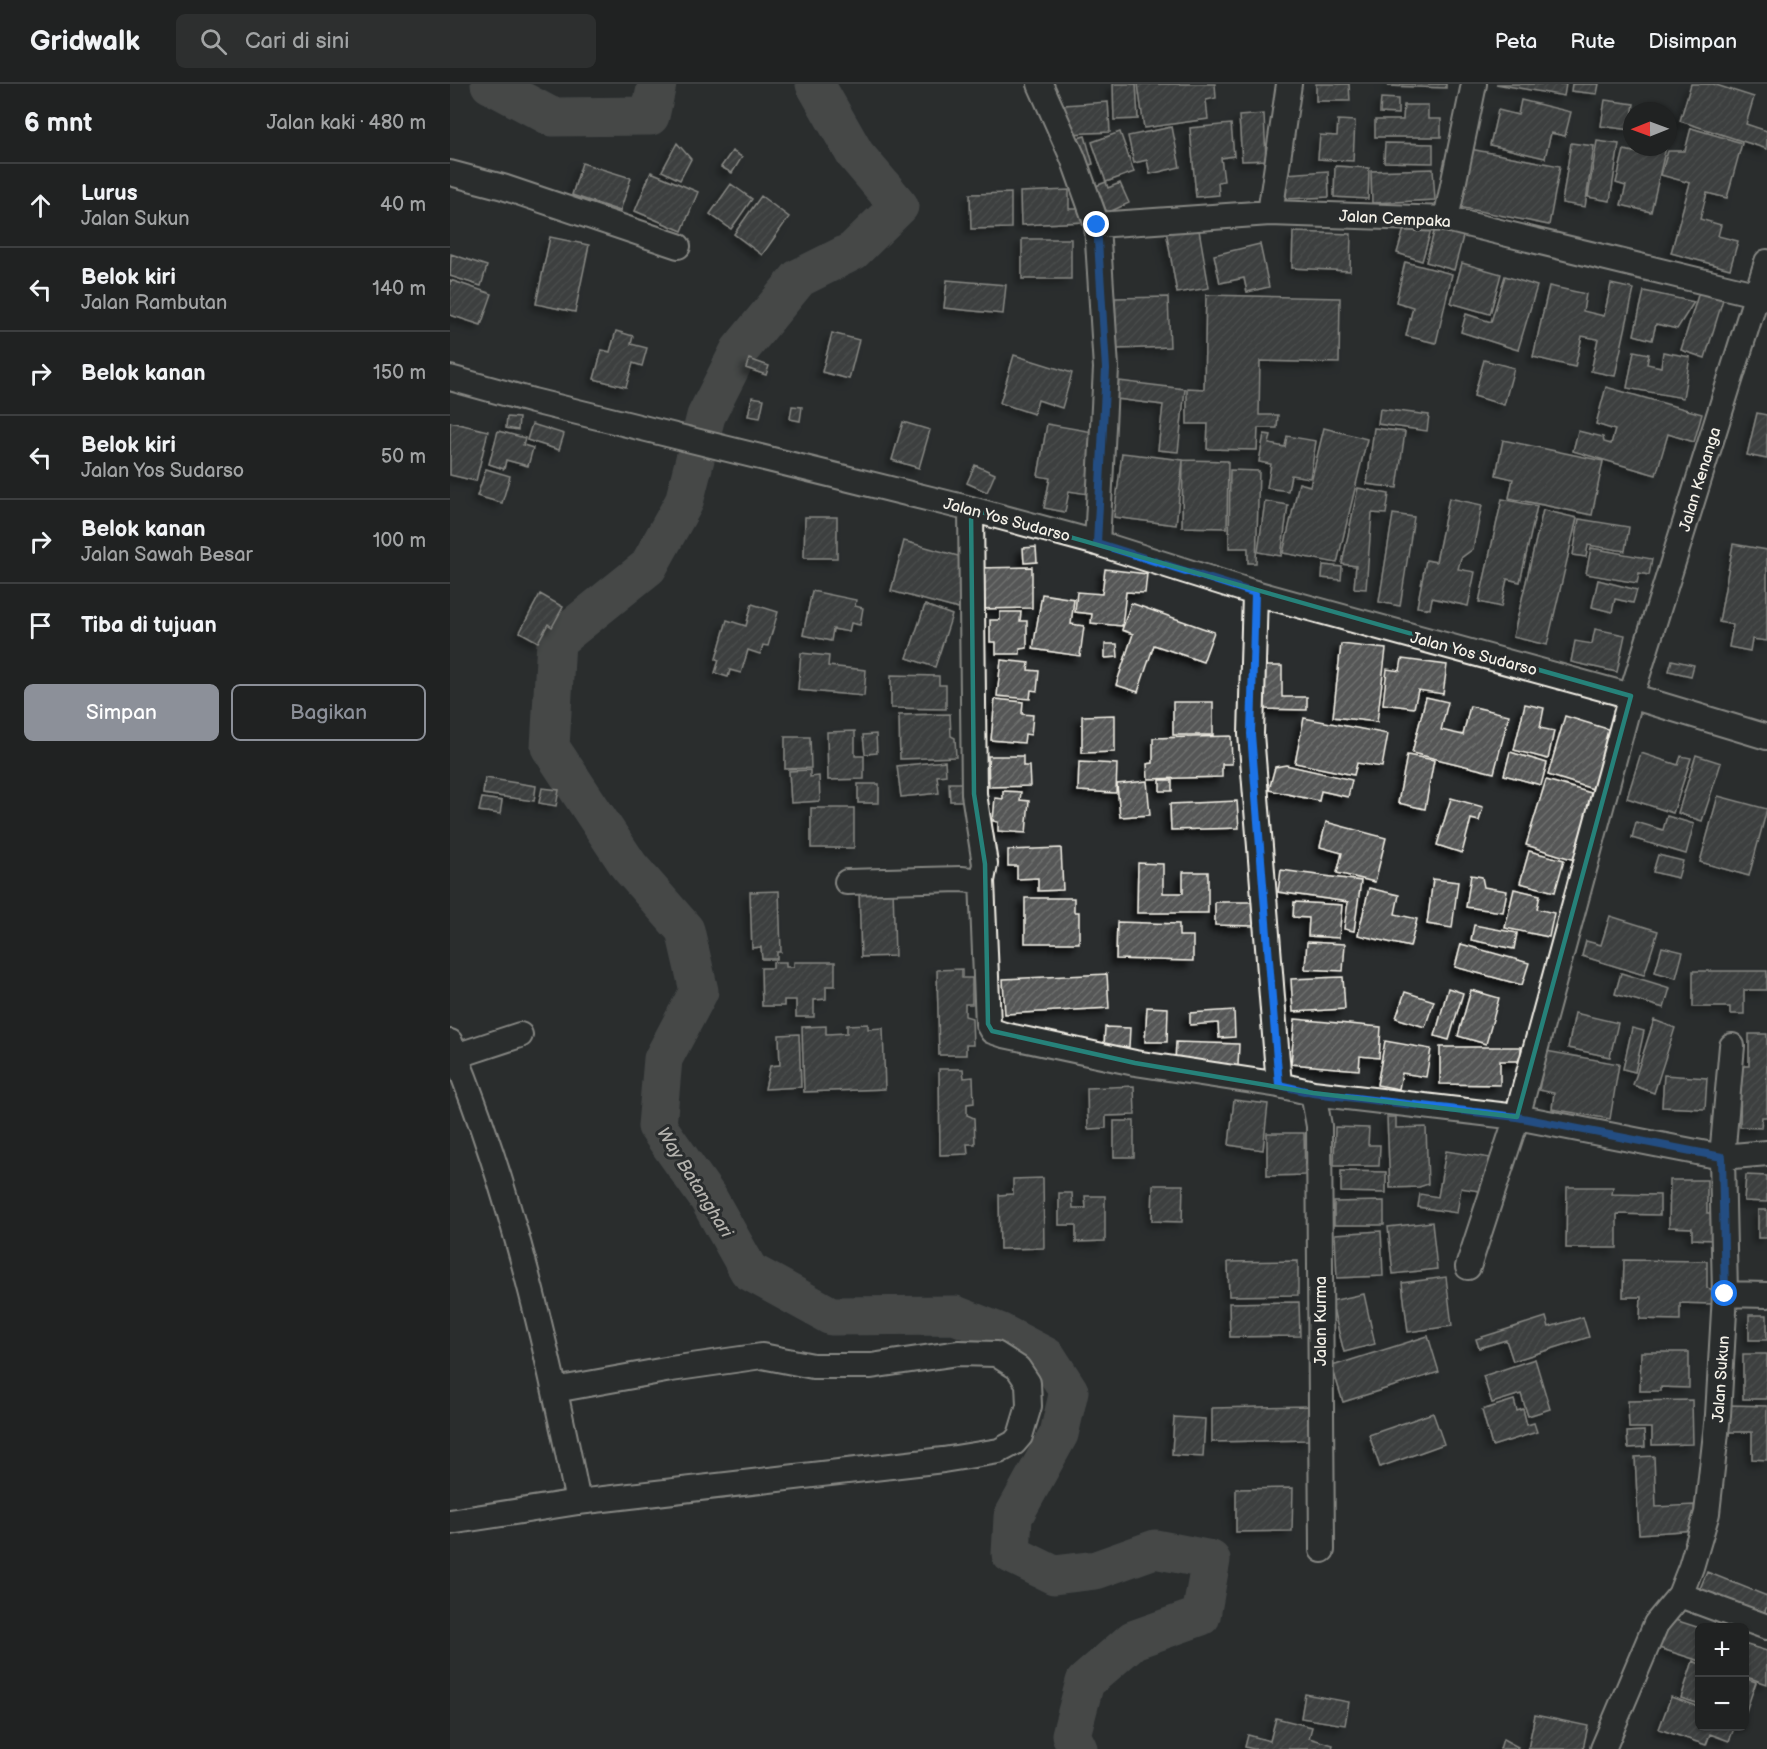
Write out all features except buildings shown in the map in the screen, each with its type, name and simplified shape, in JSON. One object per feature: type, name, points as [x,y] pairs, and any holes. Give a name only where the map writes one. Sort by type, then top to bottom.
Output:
[{"type":"street","points":[[1040,84],[1073,158],[1097,225],[1106,369],[1097,543]]},
{"type":"street","points":[[1270,213],[1289,84]]},
{"type":"street","points":[[1446,219],[1474,84]]},
{"type":"street","points":[[450,173],[503,187],[678,246]]},
{"type":"street","name":"Jalan Cempaka","points":[[1097,225],[1270,213],[1446,219],[1762,295]]},
{"type":"street","name":"Jalan Kenanga","points":[[1468,1267],[1517,1117],[1631,696],[1762,295],[1767,262]]},
{"type":"street","name":"Jalan Yos Sudarso","points":[[450,378],[533,401],[971,509],[1097,543],[1255,593],[1631,696],[1767,737]]},
{"type":"street","points":[[971,509],[974,794],[984,864],[982,881],[988,1024],[992,1030],[1005,1035],[1135,1063],[1279,1085],[1313,1093],[1517,1117],[1722,1157],[1767,1153]]},
{"type":"street","points":[[1255,593],[1251,734],[1279,1085]]},
{"type":"street","points":[[847,882],[961,879],[982,881]]},
{"type":"street","points":[[520,1035],[453,1049],[469,1088],[515,1229],[555,1390],[578,1502]]},
{"type":"street","name":"Jalan Sukun","points":[[1603,1749],[1656,1624],[1680,1595],[1707,1514],[1718,1415],[1725,1294],[1722,1157],[1732,1046]]},
{"type":"street","name":"Jalan Kurma","points":[[1313,1093],[1319,1126],[1322,1550]]},
{"type":"street","points":[[1725,1294],[1767,1295]]},
{"type":"street","points":[[450,1522],[578,1502],[943,1460],[999,1451],[1014,1443],[1020,1436],[1029,1406],[1028,1383],[1018,1368],[996,1354],[958,1353],[871,1366],[813,1366],[762,1356],[671,1369],[555,1390]]},
{"type":"street","points":[[1680,1595],[1767,1627]]},
{"type":"highlighted area","points":[[971,509],[1631,696],[1517,1117],[1313,1093],[1135,1063],[992,1031],[988,1024],[985,864],[974,794]]},
{"type":"waterway","name":"Way Batanghari","points":[[490,84],[552,117],[650,116],[657,84]]},
{"type":"waterway","name":"Way Batanghari","points":[[815,84],[855,154],[899,206],[853,251],[799,278],[739,351],[706,416],[684,502],[648,567],[556,641],[550,747],[629,866],[685,930],[699,991],[663,1059],[657,1126],[708,1198],[749,1271],[831,1316],[955,1315],[1001,1333],[1047,1357],[1069,1391],[1059,1434],[1013,1517],[1011,1554],[1054,1575],[1096,1570],[1155,1549],[1211,1560],[1201,1616],[1133,1640],[1085,1682],[1071,1735],[1078,1749]]},
{"type":"route","points":[[1097,225],[1106,369],[1097,543],[1255,593],[1251,734],[1279,1085],[1313,1093],[1517,1117],[1722,1157],[1725,1294]]}]
